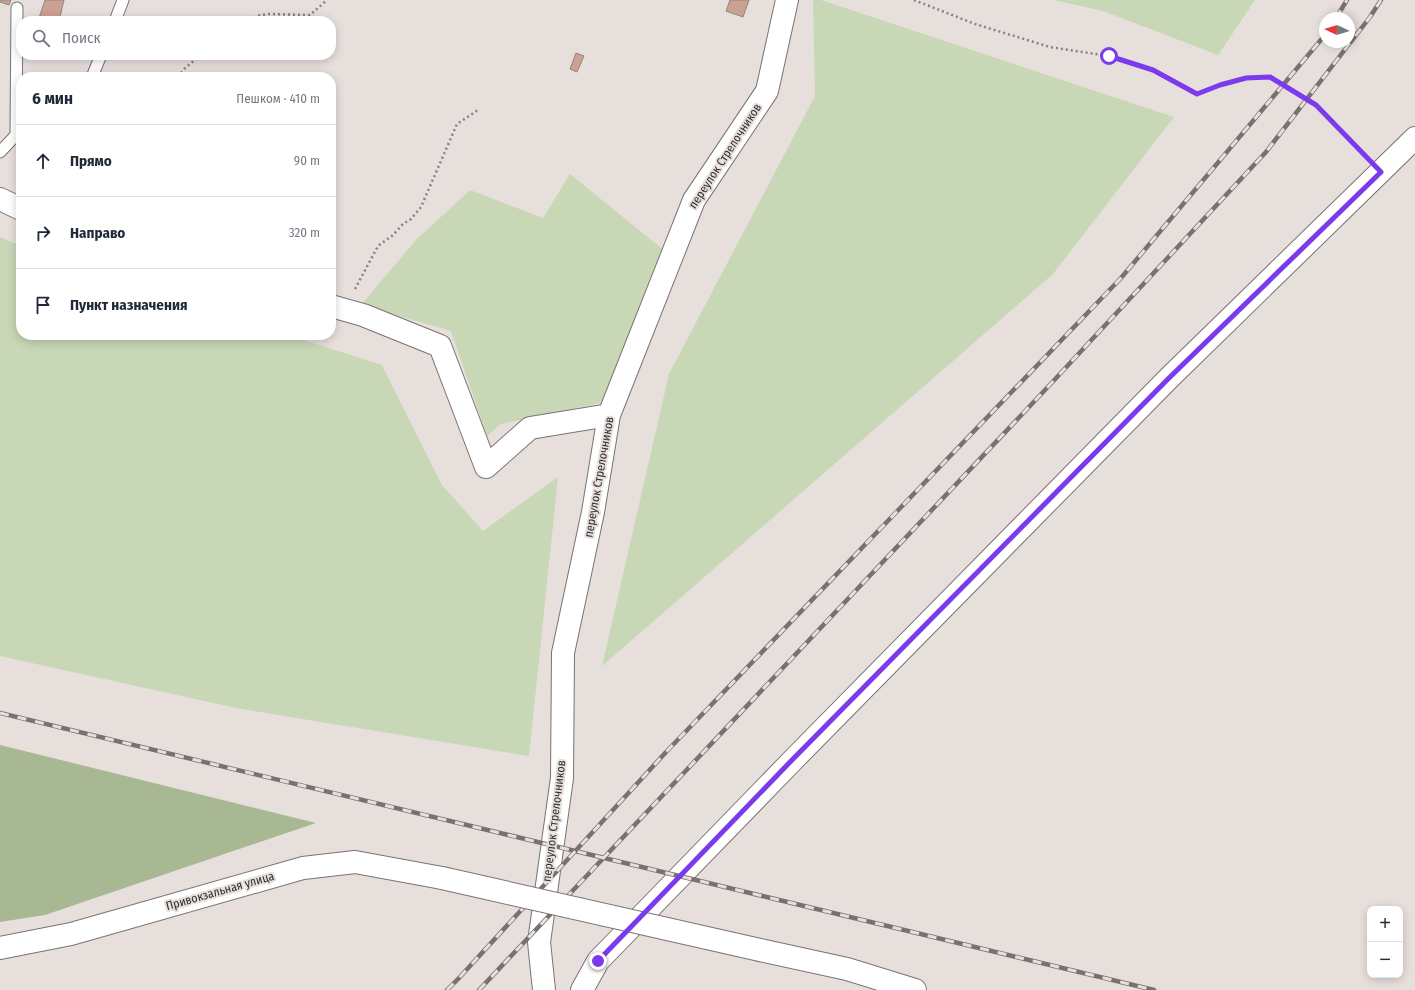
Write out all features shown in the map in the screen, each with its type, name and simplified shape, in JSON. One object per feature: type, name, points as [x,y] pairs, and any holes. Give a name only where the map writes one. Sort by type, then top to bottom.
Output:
[{"type":"street","name":"переулок Стрелочников","points":[[544,990],[539,942],[562,778],[563,653],[594,512],[609,415],[694,200],[766,91],[787,0]]},
{"type":"street","points":[[582,990],[598,961],[792,760],[1169,378],[1415,138]]},
{"type":"street","points":[[0,199],[16,207]]},
{"type":"street","points":[[337,308],[363,315],[440,346],[486,467],[530,428],[609,415]]},
{"type":"street","name":"Привокзальная улица","points":[[0,948],[71,934],[303,868],[355,862],[442,878],[847,969],[915,990]]},
{"type":"lane","points":[[117,16],[123,0]]},
{"type":"lane","points":[[17,8],[17,16]]},
{"type":"lane","points":[[17,60],[18,72]]},
{"type":"lane","points":[[94,72],[99,60]]},
{"type":"lane","points":[[0,152],[16,136]]},
{"type":"path","points":[[256,16],[268,14],[310,15],[327,0]]},
{"type":"path","points":[[914,0],[975,24],[1050,47],[1109,56],[1153,70],[1197,94],[1220,85],[1246,78],[1270,77],[1316,105],[1381,172]]},
{"type":"path","points":[[182,72],[195,60]]},
{"type":"path","points":[[337,308],[378,246],[411,219],[421,207],[457,124],[478,110]]},
{"type":"green space","points":[[813,0],[821,0],[1174,117],[1053,274],[602,666],[669,374],[815,96]]},
{"type":"green space","points":[[1054,0],[1255,0],[1218,55],[1103,11]]},
{"type":"green space","points":[[570,174],[666,252],[604,402],[501,424],[487,436],[451,331],[361,305],[416,240],[470,190],[543,218]]},
{"type":"green space","points":[[0,237],[16,244],[16,340],[304,340],[382,365],[442,485],[483,531],[558,477],[529,756],[236,708],[0,656]]},
{"type":"green space","points":[[0,745],[316,823],[45,915],[0,922]]},
{"type":"building","points":[[0,0],[11,0],[9,5],[0,2]]},
{"type":"building","points":[[45,0],[64,0],[60,16],[40,16]]},
{"type":"building","points":[[730,0],[749,0],[743,17],[726,11]]},
{"type":"building","points":[[576,53],[584,56],[577,72],[570,69]]},
{"type":"railway","points":[[1340,12],[1347,0]]},
{"type":"railway","points":[[479,990],[1045,390],[1266,152],[1370,17],[1381,0]]},
{"type":"railway","points":[[447,990],[667,751],[1121,278],[1319,42]]},
{"type":"railway","points":[[0,713],[1154,990]]},
{"type":"route","points":[[598,961],[792,760],[1169,378],[1381,172],[1316,105],[1270,77],[1246,78],[1220,85],[1197,94],[1153,70],[1109,56]]}]
